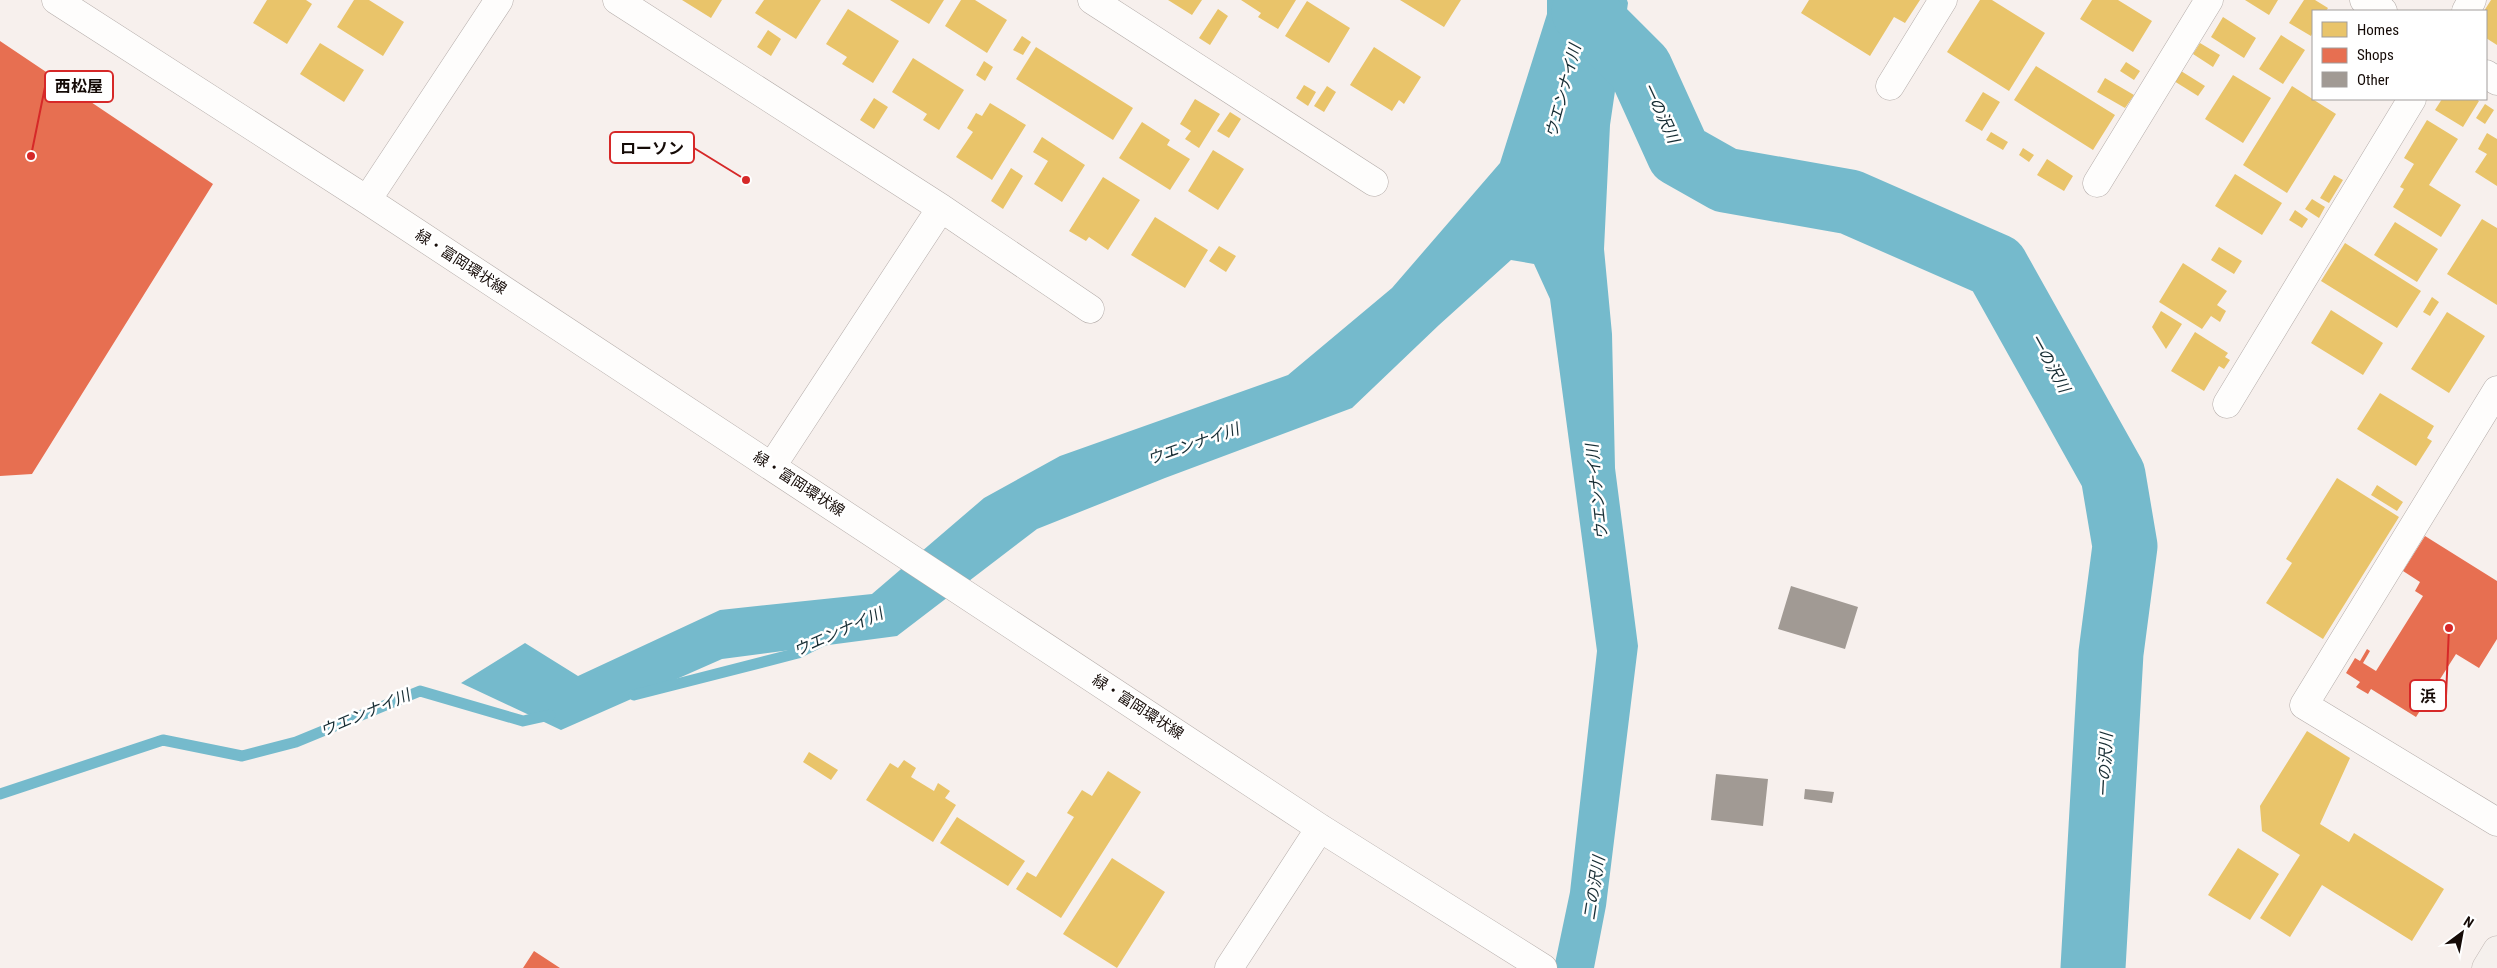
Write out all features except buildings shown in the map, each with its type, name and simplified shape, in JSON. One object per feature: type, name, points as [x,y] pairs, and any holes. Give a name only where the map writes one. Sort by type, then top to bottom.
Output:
[{"type":"highway","points":[[2486,968],[2497,950]]},
{"type":"street","name":"緑・富岡環状線","points":[[56,0],[367,200],[1320,828],[1543,968]]},
{"type":"street","points":[[367,200],[499,0]]},
{"type":"street","points":[[617,0],[942,208],[1090,309]]},
{"type":"street","points":[[1092,0],[1374,182]]},
{"type":"street","points":[[1890,86],[1943,0]]},
{"type":"street","points":[[2097,183],[2209,0]]},
{"type":"street","points":[[2364,0],[2381,10]]},
{"type":"street","points":[[2227,404],[2411,100]]},
{"type":"street","points":[[772,466],[942,208]]},
{"type":"street","points":[[2497,390],[2304,705],[2497,822]]},
{"type":"street","points":[[1229,968],[1320,828]]},
{"type":"water","name":"二の沢川","points":[[1547,0],[1627,0],[1628,3],[1610,125],[1604,249],[1612,334],[1615,468],[1638,646],[1606,906],[1594,968],[1554,968],[1570,892],[1597,651],[1550,299],[1534,264],[1511,260],[1352,408],[1165,478],[1037,529],[897,636],[722,659],[561,730],[461,683],[525,643],[578,676],[720,610],[872,594],[984,498],[1060,456],[1288,375],[1392,288],[1500,163],[1547,14]]},
{"type":"waterway","name":"一の沢川","points":[[1584,12],[1640,68],[1679,154],[1725,180],[1850,202],[1996,266],[2113,475],[2125,546],[2111,653],[2093,968]]},
{"type":"waterway","name":"ウエンナイ川","points":[[634,695],[798,653],[822,641]]},
{"type":"waterway","name":"ウエンナイ川","points":[[0,794],[163,740],[242,756],[296,742],[420,691],[523,721],[550,715]]},
{"type":"place","name":"西松屋","points":[[31,156]]},
{"type":"place","name":"ローソン","points":[[746,180]]},
{"type":"place","name":"浜","points":[[2449,628]]}]
